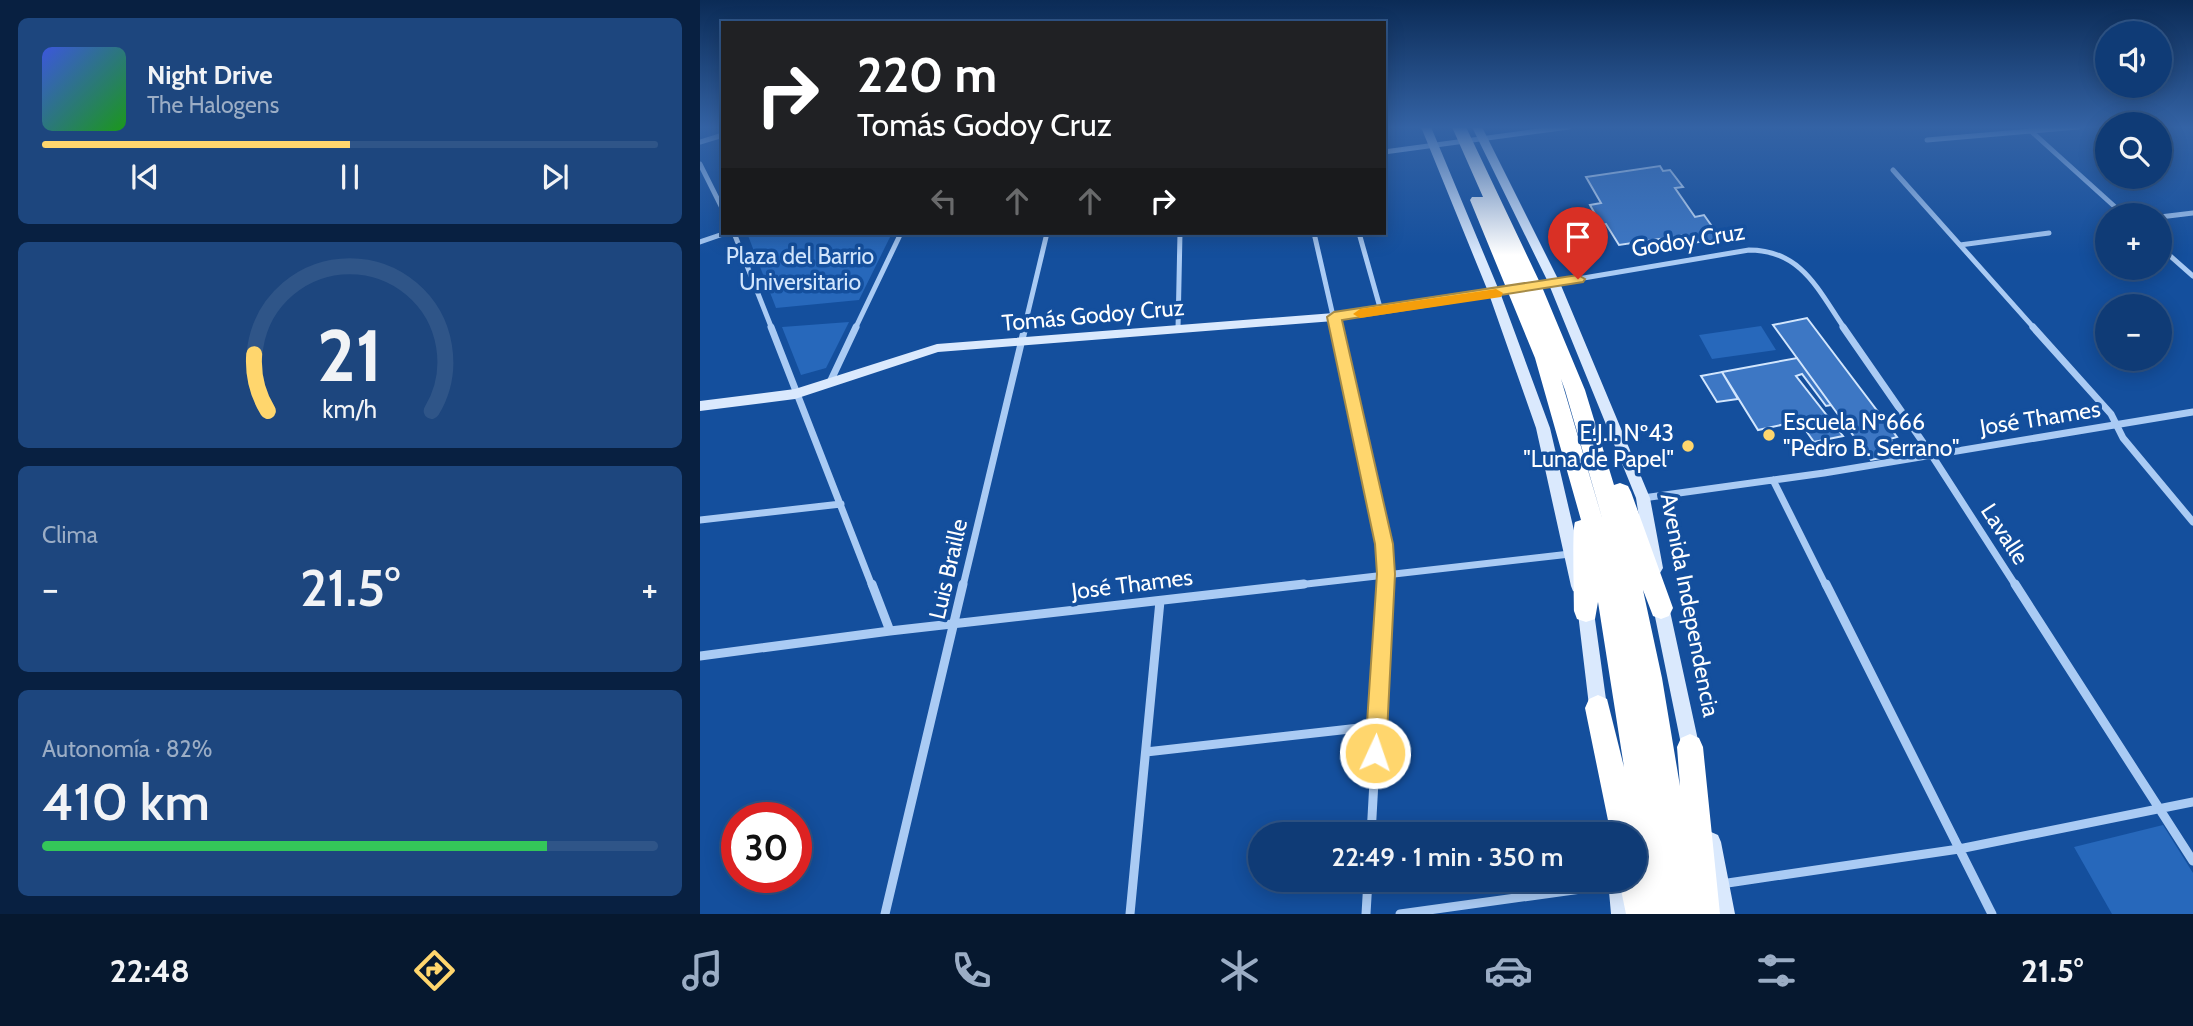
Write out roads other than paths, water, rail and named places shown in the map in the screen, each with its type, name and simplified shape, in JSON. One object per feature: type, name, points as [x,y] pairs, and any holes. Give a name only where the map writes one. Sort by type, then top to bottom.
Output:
[{"type":"highway","points":[[1477,170],[1524,288],[1600,548],[1627,693],[1658,914]]},
{"type":"highway","points":[[1524,288],[1616,480],[1661,608]]},
{"type":"highway","points":[[1575,390],[1625,559],[1649,678],[1686,914]]},
{"type":"highway","points":[[1571,444],[1587,550],[1586,611]]},
{"type":"highway","points":[[1598,708],[1622,822]]},
{"type":"highway","points":[[1690,747],[1705,914]]},
{"type":"highway","points":[[1629,892],[1641,914]]},
{"type":"main road","points":[[1443,170],[1495,294],[1543,428],[1570,554],[1586,611],[1611,822]]},
{"type":"main road","name":"Avenida Independencia","points":[[1485,170],[1554,283],[1643,498],[1661,608],[1725,914]]},
{"type":"main road","name":"Godoy Cruz","points":[[1495,294],[1554,283]]},
{"type":"main road","name":"Tomás Godoy Cruz","points":[[700,406],[795,394],[831,380],[937,348],[1334,317],[1495,294]]},
{"type":"main road","points":[[1621,914],[1622,892]]},
{"type":"street","points":[[703,170],[721,206]]},
{"type":"street","points":[[1893,170],[2111,414],[2123,438],[2193,522]]},
{"type":"street","points":[[2074,170],[2111,203]]},
{"type":"street","points":[[2172,216],[2193,213]]},
{"type":"street","points":[[1959,245],[2049,233]]},
{"type":"street","points":[[700,242],[721,235]]},
{"type":"street","points":[[735,235],[890,631]]},
{"type":"street","points":[[831,380],[900,235]]},
{"type":"street","name":"Luis Braille","points":[[885,914],[1047,235]]},
{"type":"street","points":[[1178,329],[1180,235]]},
{"type":"street","points":[[1314,235],[1384,544],[1386,574],[1372,822]]},
{"type":"street","points":[[1360,235],[1381,311]]},
{"type":"street","name":"Godoy Cruz","points":[[1554,283],[1764,250]]},
{"type":"street","name":"Lavalle","points":[[1764,250],[1792,259],[1804,270],[1931,454],[2193,861]]},
{"type":"street","points":[[2172,258],[2193,276]]},
{"type":"street","name":"José Thames","points":[[1643,498],[1773,480],[2193,412]]},
{"type":"street","points":[[1773,480],[1992,914]]},
{"type":"street","points":[[700,520],[841,503]]},
{"type":"street","name":"José Thames","points":[[700,656],[890,631],[1570,554]]},
{"type":"street","points":[[1130,914],[1160,601]]},
{"type":"street","points":[[1146,752],[1377,726]]},
{"type":"street","points":[[1720,884],[1959,849],[2193,802]]},
{"type":"street","points":[[1366,914],[1367,892]]},
{"type":"street","points":[[1400,914],[1549,892]]},
{"type":"place","name":"Escuela Nº666 \"Pedro B. Serrano\"","points":[[1769,435]]},
{"type":"place","name":"E.J.I. Nº43 \"Luna de Papel\"","points":[[1688,446]]},
{"type":"park label","name":"Plaza del Barrio Universitario","points":[[800,269]]}]
